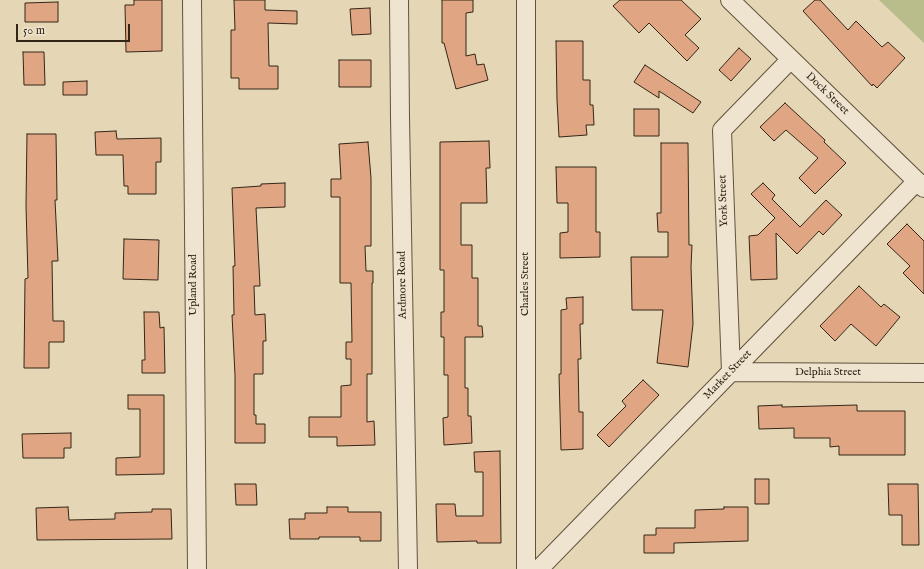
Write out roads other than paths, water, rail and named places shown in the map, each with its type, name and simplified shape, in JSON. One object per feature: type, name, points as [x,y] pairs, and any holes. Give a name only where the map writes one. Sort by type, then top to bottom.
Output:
[{"type":"street","name":"Upland Road","points":[[192,0],[197,569]]},
{"type":"street","name":"Ardmore Road","points":[[399,0],[408,569]]},
{"type":"street","name":"Charles Street","points":[[526,0],[526,569]]},
{"type":"street","name":"Dock Street","points":[[730,0],[920,184]]},
{"type":"street","name":"York Street","points":[[731,372],[722,130],[791,59]]},
{"type":"street","name":"Market Street","points":[[539,569],[731,372],[920,184]]},
{"type":"street","name":"Delphia Street","points":[[731,372],[924,373]]}]
